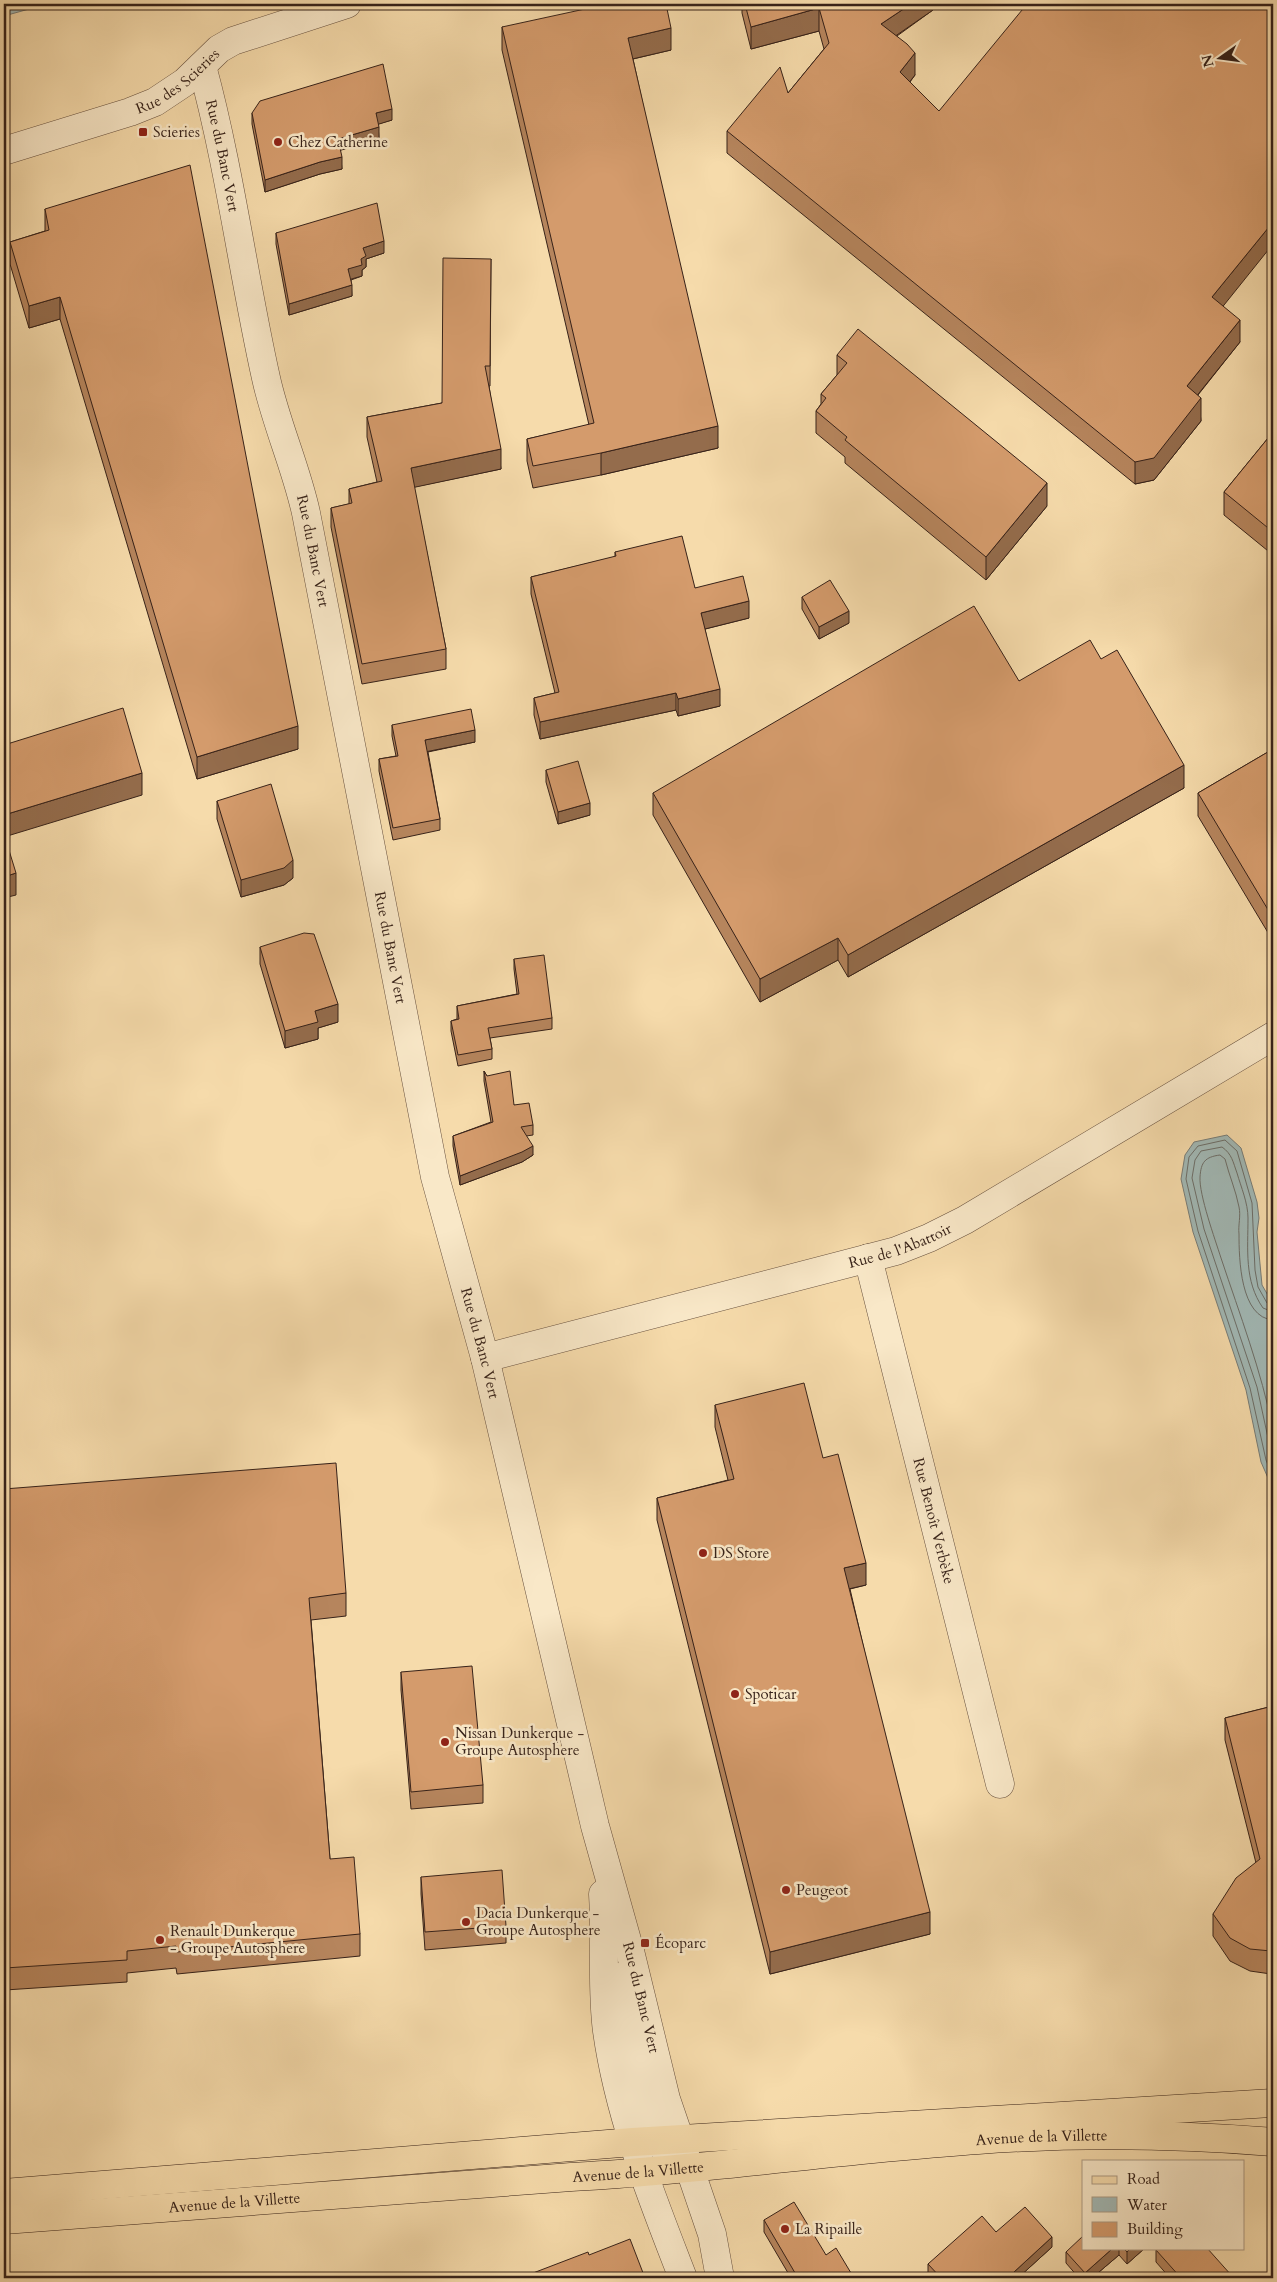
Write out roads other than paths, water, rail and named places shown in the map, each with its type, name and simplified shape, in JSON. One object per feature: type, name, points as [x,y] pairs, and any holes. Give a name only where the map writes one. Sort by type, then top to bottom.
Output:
[{"type":"main road","name":"Avenue de la Villette","points":[[4,2193],[657,2141],[1273,2102]]},
{"type":"main road","name":"Avenue de la Villette","points":[[4,2220],[544,2178],[653,2172],[818,2154],[1030,2137],[1127,2134],[1200,2136],[1273,2142]]},
{"type":"street","name":"Rue des Scieries","points":[[4,151],[144,107],[175,90],[219,49],[233,41],[347,4]]},
{"type":"street","name":"Rue du Banc Vert","points":[[202,66],[216,123],[266,378],[296,473],[306,513],[435,1177],[485,1358],[595,1826],[630,1951],[666,2099],[653,2172],[683,2278]]},
{"type":"street","name":"Rue de l'Abattoir","points":[[485,1358],[912,1245],[947,1230],[1273,1036]]},
{"type":"street","name":"Rue Benoît Verbèke","points":[[868,1258],[1000,1784]]},
{"type":"street","name":"Rue du Banc Vert","points":[[595,1826],[603,1899],[629,2036],[644,2101],[657,2141],[670,2156],[690,2168]]},
{"type":"street","points":[[690,2168],[712,2234],[720,2278]]},
{"type":"street","name":"Rue du Banc Vert","points":[[653,2172],[700,2278]]},
{"type":"water","points":[[4,4],[47,4],[4,16]]},
{"type":"water","points":[[1227,1135],[1241,1148],[1257,1202],[1259,1218],[1257,1232],[1262,1285],[1273,1304],[1273,1506],[1268,1478],[1261,1462],[1246,1390],[1193,1232],[1181,1179],[1185,1155],[1194,1142]]},
{"type":"place","name":"Scieries","points":[[143,132]]},
{"type":"place","name":"Chez Catherine","points":[[278,142]]},
{"type":"place","name":"DS Store","points":[[703,1553]]},
{"type":"place","name":"Spoticar","points":[[735,1694]]},
{"type":"place","name":"Nissan Dunkerque - Groupe Autosphere","points":[[445,1742]]},
{"type":"place","name":"Peugeot","points":[[786,1890]]},
{"type":"place","name":"Dacia Dunkerque - Groupe Autosphere","points":[[466,1922]]},
{"type":"place","name":"Renault Dunkerque - Groupe Autosphere","points":[[160,1940]]},
{"type":"place","name":"Écoparc","points":[[645,1943]]},
{"type":"place","name":"La Ripaille","points":[[785,2229]]}]
